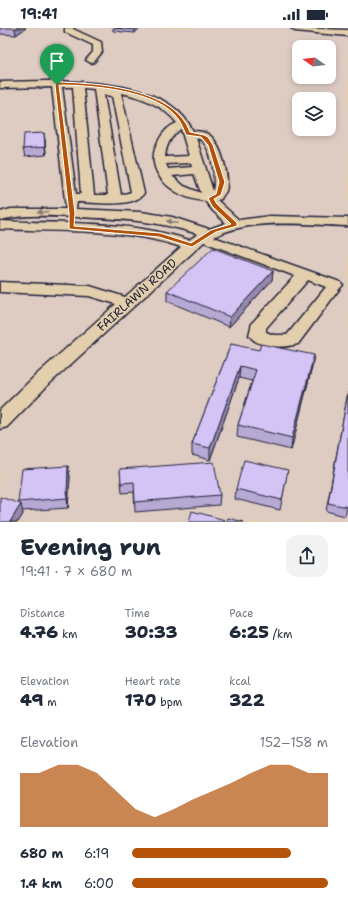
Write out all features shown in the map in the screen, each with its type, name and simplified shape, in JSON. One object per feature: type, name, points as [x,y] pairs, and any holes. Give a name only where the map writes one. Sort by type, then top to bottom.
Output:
[{"type":"street","points":[[70,28],[68,30],[98,44],[97,52],[91,60]]},
{"type":"street","points":[[295,28],[348,33]]},
{"type":"street","points":[[0,86],[78,87],[118,92],[154,99],[175,112],[186,129],[214,205],[235,224]]},
{"type":"street","points":[[57,86],[72,213],[71,228]]},
{"type":"street","points":[[78,87],[88,198]]},
{"type":"street","points":[[98,89],[115,199]]},
{"type":"street","points":[[70,198],[132,198],[138,193],[118,92]]},
{"type":"street","points":[[174,128],[186,129],[206,138],[210,145],[222,182],[218,195],[211,198],[189,195],[166,179],[159,161],[158,151],[163,140],[174,128]]},
{"type":"street","points":[[159,161],[198,164]]},
{"type":"street","points":[[164,173],[198,164]]},
{"type":"street","points":[[0,216],[11,213],[72,213],[141,216],[172,221],[201,238],[305,274],[335,285],[292,340],[280,343],[257,335],[258,327],[305,274]]},
{"type":"street","name":"FAIRLAWN ROAD","points":[[0,422],[42,381],[201,238],[235,224],[283,221],[348,222]]},
{"type":"street","points":[[0,224],[118,230],[201,238]]},
{"type":"street","points":[[0,287],[90,291],[129,303]]},
{"type":"shaded area","points":[[0,28],[348,28],[348,522],[0,522]]},
{"type":"building","points":[[115,28],[137,28],[135,30]]},
{"type":"building","points":[[44,133],[45,147],[23,149],[24,134]]},
{"type":"building","points":[[213,248],[273,271],[230,317],[167,291]]},
{"type":"building","points":[[231,344],[259,350],[261,344],[314,355],[292,438],[238,425],[256,370],[240,366],[210,448],[192,444]]},
{"type":"building","points":[[348,392],[348,498],[347,507],[328,503]]},
{"type":"building","points":[[244,460],[288,470],[282,500],[236,489]]},
{"type":"building","points":[[214,462],[220,495],[135,502],[134,482],[121,483],[120,469]]},
{"type":"building","points":[[68,466],[67,498],[18,502],[22,469]]},
{"type":"building","points":[[0,497],[21,504],[10,522],[0,522]]},
{"type":"building","points":[[192,511],[225,520],[225,522],[189,522]]},
{"type":"building","points":[[228,518],[244,522],[227,522]]},
{"type":"route","points":[[80,84],[111,87],[154,99],[175,112],[186,126],[188,134],[194,134],[206,138],[210,145],[222,182],[218,195],[211,198],[214,205],[235,224],[204,235],[192,245],[160,235],[118,230],[71,228],[72,213],[57,85],[80,84]]}]
